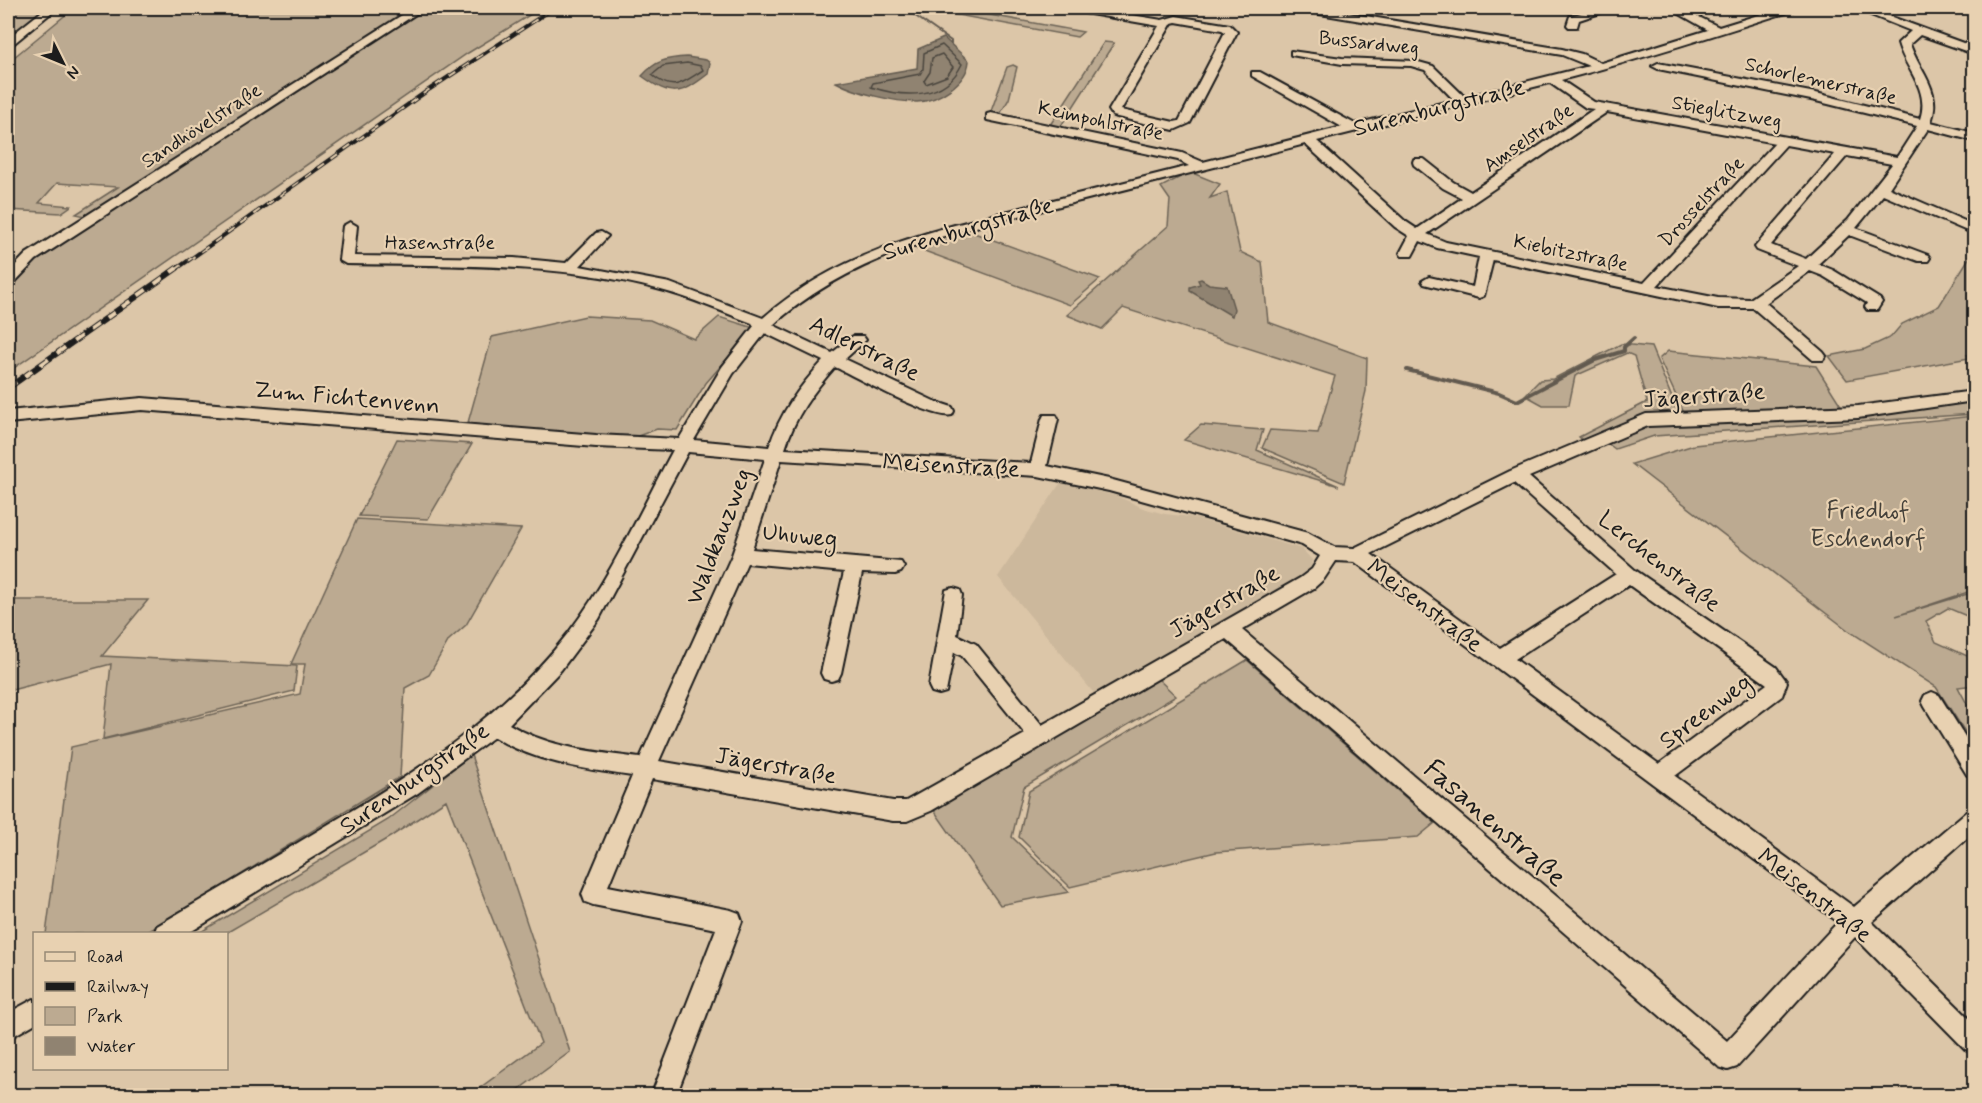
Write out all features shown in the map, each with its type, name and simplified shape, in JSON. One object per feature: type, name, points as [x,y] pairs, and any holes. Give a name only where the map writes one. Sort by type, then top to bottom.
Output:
[{"type":"street","points":[[8,43],[52,8]]},
{"type":"street","name":"Sandhövelstraße","points":[[8,281],[31,257],[420,8]]},
{"type":"street","points":[[1073,8],[1166,24]]},
{"type":"street","points":[[1302,8],[1562,52],[1578,56],[1600,67]]},
{"type":"street","points":[[1573,25],[1574,18],[1610,8]]},
{"type":"street","points":[[1674,8],[1718,31]]},
{"type":"street","name":"Surenburgstraße","points":[[167,932],[393,798],[448,762],[521,699],[557,660],[599,603],[682,446],[720,381],[763,326],[789,305],[840,273],[917,239],[1600,67],[1791,8]]},
{"type":"street","points":[[1858,8],[1974,51]]},
{"type":"street","points":[[1203,19],[1226,27],[1231,32],[1184,123],[1180,125],[1123,116],[1115,110],[1166,24],[1168,20],[1203,19]]},
{"type":"street","points":[[1818,356],[1757,303],[1810,265],[1848,230],[1882,190],[1925,124],[1929,103],[1926,91],[1921,74],[1905,50],[1904,43],[1918,31]]},
{"type":"street","points":[[1562,52],[1630,58]]},
{"type":"street","name":"Bussardweg","points":[[1294,53],[1342,61],[1411,63],[1429,69],[1463,101]]},
{"type":"street","name":"Schorlemerstraße","points":[[1658,66],[1816,97],[1974,137]]},
{"type":"street","points":[[1256,74],[1352,128]]},
{"type":"street","name":"Stieglitzweg","points":[[1552,79],[1590,105],[1901,162]]},
{"type":"street","name":"Amselstraße","points":[[1407,253],[1417,235],[1604,108]]},
{"type":"street","name":"Keimpohlstraße","points":[[991,117],[1182,157],[1200,166]]},
{"type":"street","name":"Kiebitzstraße","points":[[1308,140],[1400,224],[1417,235],[1486,255],[1718,303],[1757,303]]},
{"type":"street","name":"Drosselstraße","points":[[1647,288],[1784,141]]},
{"type":"street","points":[[1844,151],[1762,247],[1828,273],[1875,302],[1872,307]]},
{"type":"street","name":"Amselstraße","points":[[1419,162],[1448,185],[1473,199]]},
{"type":"street","points":[[1882,190],[1974,230]]},
{"type":"street","name":"Hasenstraße","points":[[350,226],[346,260],[514,262],[569,268],[665,286],[757,320],[763,326]]},
{"type":"street","points":[[1848,230],[1923,258]]},
{"type":"street","points":[[569,268],[601,236]]},
{"type":"street","name":"Kiebitzstraße","points":[[1429,281],[1479,293],[1486,255]]},
{"type":"street","name":"Adlerstraße","points":[[763,326],[946,411]]},
{"type":"street","name":"Waldkauzweg","points":[[663,1095],[731,921],[594,894],[646,768],[741,555],[784,426],[805,391],[833,360],[858,339]]},
{"type":"street","name":"Jägerstraße","points":[[1359,555],[1363,550],[1516,475],[1646,420],[1858,412],[1974,396]]},
{"type":"street","name":"Zum Fichtenvenn","points":[[8,417],[142,404],[682,446]]},
{"type":"street","points":[[1038,470],[1050,419]]},
{"type":"street","name":"Meisenstraße","points":[[682,446],[1038,470],[1109,485],[1308,540],[1331,554],[1359,555],[1855,921],[1974,1040]]},
{"type":"street","name":"Lerchenstraße","points":[[1516,475],[1629,575],[1769,673],[1777,681]]},
{"type":"street","name":"Jägerstraße","points":[[493,725],[509,737],[535,748],[568,757],[646,768],[893,811],[908,811],[1307,583],[1318,574],[1331,554]]},
{"type":"street","name":"Uhuweg","points":[[741,555],[855,566],[895,567]]},
{"type":"street","name":"Uhuweg","points":[[831,674],[855,566]]},
{"type":"street","points":[[1499,659],[1629,575]]},
{"type":"street","points":[[939,686],[953,595]]},
{"type":"street","name":"Fasanenstraße","points":[[1227,629],[1728,1058],[1855,921]]},
{"type":"street","points":[[947,639],[969,650],[1039,736]]},
{"type":"street","name":"Spreenweg","points":[[1658,777],[1775,690],[1777,681]]},
{"type":"street","points":[[1932,701],[1974,768]]},
{"type":"street","points":[[1855,921],[1974,819]]},
{"type":"street","points":[[8,1027],[33,1012]]},
{"type":"shaded area","points":[[1061,482],[1117,496],[1143,508],[1165,514],[1191,517],[1302,549],[1312,560],[1311,572],[1097,697],[998,577]]},
{"type":"green space","points":[[8,8],[46,8],[8,38]]},
{"type":"green space","points":[[74,8],[410,10],[90,217],[76,214],[118,187],[57,183],[39,203],[71,206],[61,213],[8,210],[8,62]]},
{"type":"green space","points":[[426,8],[541,8],[468,53],[8,372],[8,288],[30,262]]},
{"type":"green space","points":[[920,8],[952,8],[1083,32],[1077,37]]},
{"type":"green space","points":[[1461,8],[1546,8],[1503,14]]},
{"type":"green space","points":[[1104,42],[1114,43],[1059,129],[1050,125]]},
{"type":"green space","points":[[1013,65],[1017,67],[1009,99],[999,116],[990,114],[1007,67]]},
{"type":"green space","points":[[1190,172],[1220,184],[1210,198],[1227,192],[1240,252],[1262,262],[1268,322],[1367,358],[1366,391],[1344,483],[1262,448],[1270,430],[1318,433],[1335,376],[1123,308],[1102,329],[1067,315],[1168,226],[1170,200],[1161,187]]},
{"type":"green space","points":[[966,230],[1100,279],[1070,305],[911,246]]},
{"type":"green space","points":[[1974,250],[1974,353],[1967,355],[1969,358],[1847,380],[1829,356],[1865,349],[1891,337],[1902,324],[1939,306]]},
{"type":"green space","points":[[586,316],[650,320],[694,339],[719,317],[754,328],[706,383],[677,430],[657,429],[635,437],[467,426],[492,337]]},
{"type":"green space","points":[[1621,344],[1651,347],[1677,410],[1653,424],[1868,416],[1974,402],[1974,414],[1654,436],[1615,449],[1607,443],[1592,449],[1579,437],[1647,402],[1634,356],[1627,353],[1575,376],[1569,405],[1543,405],[1525,395],[1540,380],[1553,379]]},
{"type":"green space","points":[[1668,351],[1816,366],[1842,407],[1662,422],[1683,411],[1659,359]]},
{"type":"green space","name":"Friedhof Eschendorf","points":[[1974,416],[1974,590],[1896,616],[1974,592],[1974,619],[1948,608],[1926,621],[1936,642],[1974,659],[1974,685],[1958,687],[1974,717],[1974,738],[1969,738],[1936,687],[1849,631],[1632,464],[1694,445]]},
{"type":"green space","points":[[1201,425],[1263,430],[1257,450],[1339,486],[1184,440]]},
{"type":"green space","points":[[397,439],[472,444],[428,519],[359,516]]},
{"type":"green space","points":[[357,519],[521,529],[466,625],[449,640],[429,675],[405,688],[400,777],[148,932],[46,932],[71,747],[300,694],[305,664],[291,664]]},
{"type":"green space","points":[[8,600],[148,600],[102,656],[297,666],[294,691],[103,739],[111,664],[8,691]]},
{"type":"green space","points":[[1247,660],[1435,823],[1418,837],[1216,852],[1070,887],[1019,837],[1029,791]]},
{"type":"green space","points":[[1157,678],[1176,696],[1024,787],[1012,837],[1069,892],[1000,905],[933,809]]},
{"type":"green space","points":[[471,755],[570,1052],[511,1095],[470,1095],[541,1043],[446,800],[390,837],[228,932],[201,932],[388,820]]},
{"type":"water","points":[[944,38],[969,61],[963,77],[950,89],[934,98],[917,102],[897,100],[864,93],[836,82],[917,68],[918,49]]},
{"type":"water","points":[[687,57],[706,60],[710,63],[708,74],[690,87],[675,91],[668,90],[642,76],[652,66],[662,61]]},
{"type":"water","points":[[1201,279],[1209,284],[1227,286],[1234,309],[1232,316],[1190,291],[1190,287],[1200,284],[1198,280]]},
{"type":"waterway","points":[[904,8],[951,41],[951,44]]},
{"type":"waterway","points":[[1407,370],[1499,393],[1517,401],[1595,360],[1624,351],[1624,347],[1634,338]]},
{"type":"railway","points":[[175,270],[427,91],[554,8]]},
{"type":"railway","points":[[8,388],[177,268]]}]
